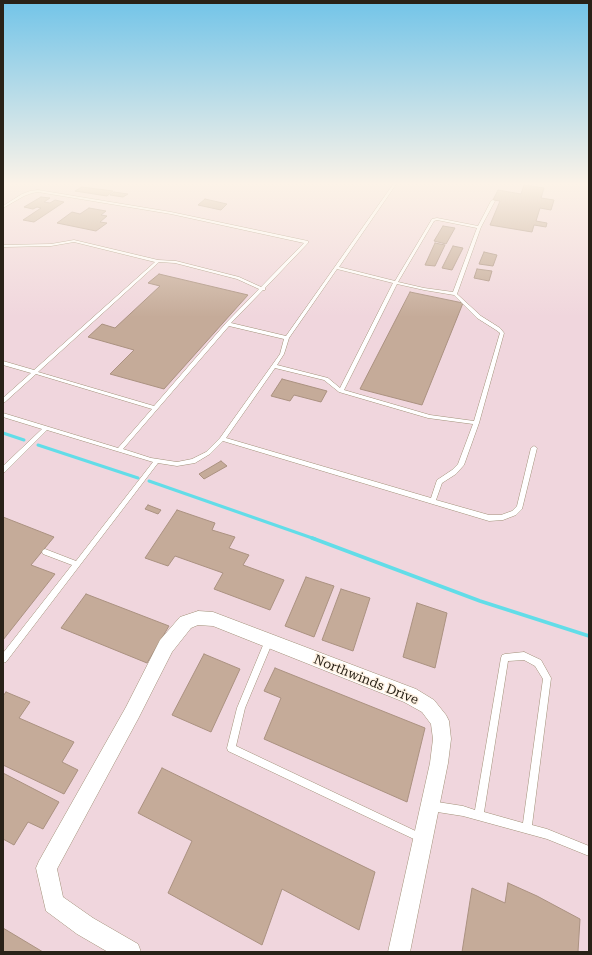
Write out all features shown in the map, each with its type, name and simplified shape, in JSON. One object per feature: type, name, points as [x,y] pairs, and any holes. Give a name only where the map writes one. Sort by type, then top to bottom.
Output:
[{"type":"street","name":"Northwinds Drive","points":[[130,952],[85,926],[54,903],[46,868],[132,713],[166,646],[186,622],[198,618],[212,619],[410,695],[428,706],[440,721],[442,739],[430,805],[398,952]]},
{"type":"lane","points":[[119,450],[228,324],[307,242],[239,228]]},
{"type":"lane","points":[[3,415],[157,461],[177,464],[193,461],[208,453],[222,439],[282,354],[287,338],[365,228]]},
{"type":"lane","points":[[341,392],[396,282],[428,228]]},
{"type":"lane","points":[[455,294],[479,228]]},
{"type":"lane","points":[[3,246],[51,245],[74,241],[158,261],[175,262],[238,278],[263,288]]},
{"type":"lane","points":[[3,401],[158,261]]},
{"type":"lane","points":[[337,268],[455,294],[479,317],[502,333],[476,423],[461,465],[454,472],[439,482],[433,501]]},
{"type":"lane","points":[[228,324],[287,338]]},
{"type":"lane","points":[[3,363],[155,408]]},
{"type":"lane","points":[[274,366],[326,379],[341,392],[430,416],[476,423]]},
{"type":"lane","points":[[3,470],[46,428]]},
{"type":"lane","points":[[222,439],[489,518],[502,518],[514,513],[520,507],[534,448]]},
{"type":"lane","points":[[3,659],[157,461]]},
{"type":"lane","points":[[45,552],[77,564]]},
{"type":"lane","points":[[269,641],[241,708],[231,748],[422,839]]},
{"type":"lane","points":[[479,815],[505,658],[524,656],[538,663],[547,678],[527,829]]},
{"type":"lane","points":[[430,805],[479,815],[547,834],[589,851]]},
{"type":"shaded area","points":[[3,228],[589,228],[589,952],[3,952]]},
{"type":"building","points":[[79,228],[101,228],[96,231]]},
{"type":"building","points":[[442,228],[455,228],[446,244],[434,241]]},
{"type":"building","points":[[505,228],[533,228],[532,232]]},
{"type":"building","points":[[435,243],[445,245],[435,266],[425,265]]},
{"type":"building","points":[[453,246],[463,248],[452,270],[442,268]]},
{"type":"building","points":[[484,252],[497,255],[493,266],[479,264]]},
{"type":"building","points":[[477,269],[492,271],[489,281],[474,278]]},
{"type":"building","points":[[159,274],[248,295],[164,389],[110,374],[134,350],[88,337],[102,324],[115,328],[160,286],[148,283]]},
{"type":"building","points":[[410,292],[463,303],[422,405],[360,389]]},
{"type":"building","points":[[282,379],[327,391],[321,402],[294,395],[290,401],[271,396]]},
{"type":"building","points":[[221,461],[227,466],[204,479],[199,474]]},
{"type":"building","points":[[148,505],[161,510],[158,514],[145,509]]},
{"type":"building","points":[[177,510],[215,523],[212,530],[235,537],[229,548],[249,555],[243,565],[284,580],[270,610],[214,589],[223,573],[175,556],[168,566],[145,558]]},
{"type":"building","points":[[3,517],[54,537],[31,565],[55,574],[3,640]]},
{"type":"building","points":[[306,577],[334,586],[314,637],[285,626]]},
{"type":"building","points":[[341,589],[370,598],[353,651],[322,640]]},
{"type":"building","points":[[86,594],[169,626],[147,663],[61,628]]},
{"type":"building","points":[[417,603],[447,613],[435,668],[403,657]]},
{"type":"building","points":[[204,654],[240,669],[211,732],[172,715]]},
{"type":"building","points":[[275,668],[425,728],[407,802],[264,739],[281,698],[264,691]]},
{"type":"building","points":[[6,692],[30,702],[19,718],[74,742],[62,762],[78,770],[64,794],[3,765],[3,696]]},
{"type":"building","points":[[162,768],[375,872],[359,930],[282,889],[262,945],[168,893],[192,841],[138,813]]},
{"type":"building","points":[[3,773],[59,802],[43,829],[28,822],[14,845],[3,839]]},
{"type":"building","points":[[508,883],[537,896],[580,919],[578,952],[462,952],[472,888],[505,903]]},
{"type":"building","points":[[3,928],[43,952],[3,952]]},
{"type":"waterway","points":[[3,433],[24,440]]},
{"type":"waterway","points":[[38,445],[138,478]]},
{"type":"waterway","points":[[149,481],[315,539]]},
{"type":"waterway","points":[[312,538],[480,601],[589,636]]}]
